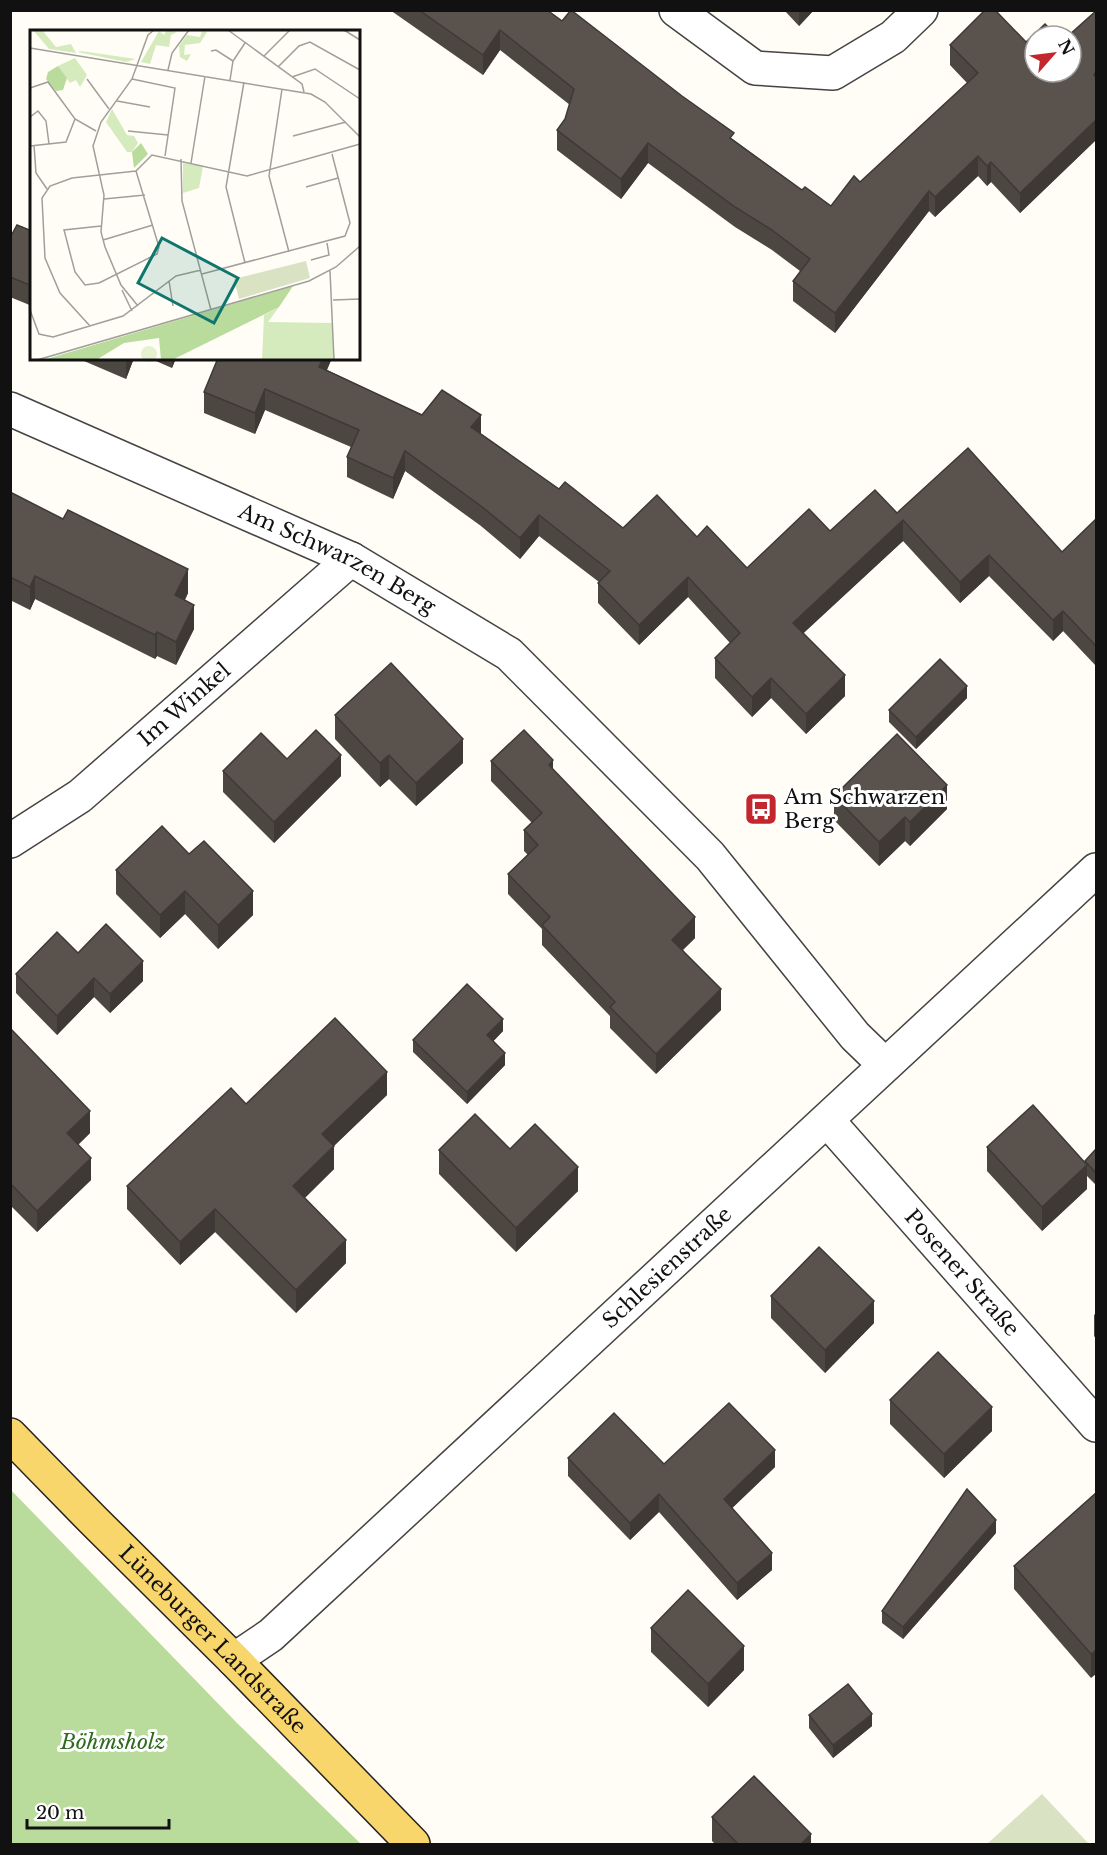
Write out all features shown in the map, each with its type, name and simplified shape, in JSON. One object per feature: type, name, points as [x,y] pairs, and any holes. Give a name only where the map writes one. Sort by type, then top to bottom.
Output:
[{"type":"main road","name":"Lüneburger Landstraße","points":[[10,1435],[234,1660],[413,1845]]},
{"type":"street","points":[[676,10],[755,68],[833,73],[893,37],[921,10]]},
{"type":"street","name":"Am Schwarzen Berg","points":[[10,409],[351,559],[509,654],[710,856],[855,1036],[885,1065]]},
{"type":"street","name":"Im Winkel","points":[[10,841],[80,796],[351,559]]},
{"type":"street","name":"Schlesienstraße","points":[[234,1660],[271,1635],[1096,870]]},
{"type":"street","name":"Posener Straße","points":[[827,1120],[1096,1425]]},
{"type":"green space","name":"Böhmsholz","points":[[10,1489],[237,1723],[361,1844],[11,1844]]},
{"type":"green space","points":[[1042,1794],[1089,1844],[987,1844]]},
{"type":"building","points":[[419,10],[547,10],[562,21],[571,10],[734,133],[730,138],[802,190],[805,187],[831,206],[854,176],[860,182],[978,73],[950,45],[985,10],[995,10],[1023,39],[1023,84],[1083,84],[1081,24],[1096,11],[1096,72],[1094,75],[1096,77],[1096,120],[1020,193],[991,162],[987,166],[978,156],[935,197],[929,191],[835,313],[793,281],[810,259],[648,143],[621,179],[557,130],[565,119],[574,89],[500,30],[483,55]]},
{"type":"building","points":[[17,225],[30,230],[30,285],[10,277],[10,238]]},
{"type":"building","points":[[217,360],[322,360],[319,367],[422,415],[442,390],[481,415],[471,427],[559,489],[565,482],[623,528],[657,495],[697,537],[707,526],[747,568],[809,509],[830,531],[875,490],[897,513],[968,448],[1062,552],[1096,519],[1096,646],[1063,611],[1053,620],[989,555],[960,582],[903,520],[793,623],[845,675],[806,714],[771,678],[752,697],[715,658],[740,633],[688,577],[639,625],[598,583],[610,571],[539,515],[520,538],[481,506],[405,451],[393,478],[347,457],[359,430],[265,389],[255,413],[204,392]]},
{"type":"building","points":[[10,492],[63,519],[68,510],[188,569],[175,595],[194,605],[176,642],[157,632],[155,635],[35,576],[30,587],[10,577]]},
{"type":"building","points":[[940,659],[967,686],[916,737],[889,710]]},
{"type":"building","points":[[391,663],[463,739],[416,783],[389,755],[380,763],[335,715]]},
{"type":"building","points":[[316,730],[341,755],[274,822],[223,771],[261,733],[287,759]]},
{"type":"building","points":[[524,730],[553,760],[549,765],[695,917],[672,940],[721,989],[656,1054],[610,1007],[615,1002],[542,925],[550,917],[508,874],[538,845],[524,830],[542,813],[491,761]]},
{"type":"building","points":[[897,734],[947,785],[910,822],[905,817],[879,842],[834,796]]},
{"type":"building","points":[[162,826],[189,854],[204,841],[253,891],[218,925],[185,891],[160,915],[116,870]]},
{"type":"building","points":[[106,924],[143,961],[110,994],[94,978],[57,1016],[16,974],[57,932],[78,953]]},
{"type":"building","points":[[467,984],[503,1019],[487,1035],[505,1053],[467,1092],[413,1040]]},
{"type":"building","points":[[335,1018],[387,1072],[322,1134],[334,1146],[293,1186],[346,1240],[296,1290],[215,1209],[180,1242],[127,1186],[231,1088],[246,1104]]},
{"type":"building","points":[[10,1028],[90,1111],[67,1133],[91,1158],[37,1211],[10,1183]]},
{"type":"building","points":[[1033,1105],[1087,1165],[1042,1207],[987,1147]]},
{"type":"building","points":[[475,1114],[510,1149],[535,1124],[578,1167],[516,1228],[439,1150]]},
{"type":"building","points":[[1096,1149],[1096,1173],[1085,1161]]},
{"type":"building","points":[[819,1247],[874,1301],[825,1350],[771,1296]]},
{"type":"building","points":[[938,1352],[992,1407],[944,1454],[890,1400]]},
{"type":"building","points":[[729,1403],[775,1450],[724,1499],[772,1553],[737,1583],[659,1494],[630,1523],[568,1458],[614,1413],[664,1464]]},
{"type":"building","points":[[967,1489],[996,1520],[903,1627],[882,1611]]},
{"type":"building","points":[[1096,1493],[1096,1650],[1091,1654],[1014,1566]]},
{"type":"building","points":[[688,1590],[744,1646],[708,1684],[651,1628]]},
{"type":"building","points":[[848,1684],[872,1714],[833,1745],[809,1715]]},
{"type":"building","points":[[754,1776],[811,1834],[800,1845],[739,1845],[712,1817]]},
{"type":"place","name":"Am Schwarzen Berg","points":[[761,809]]}]
